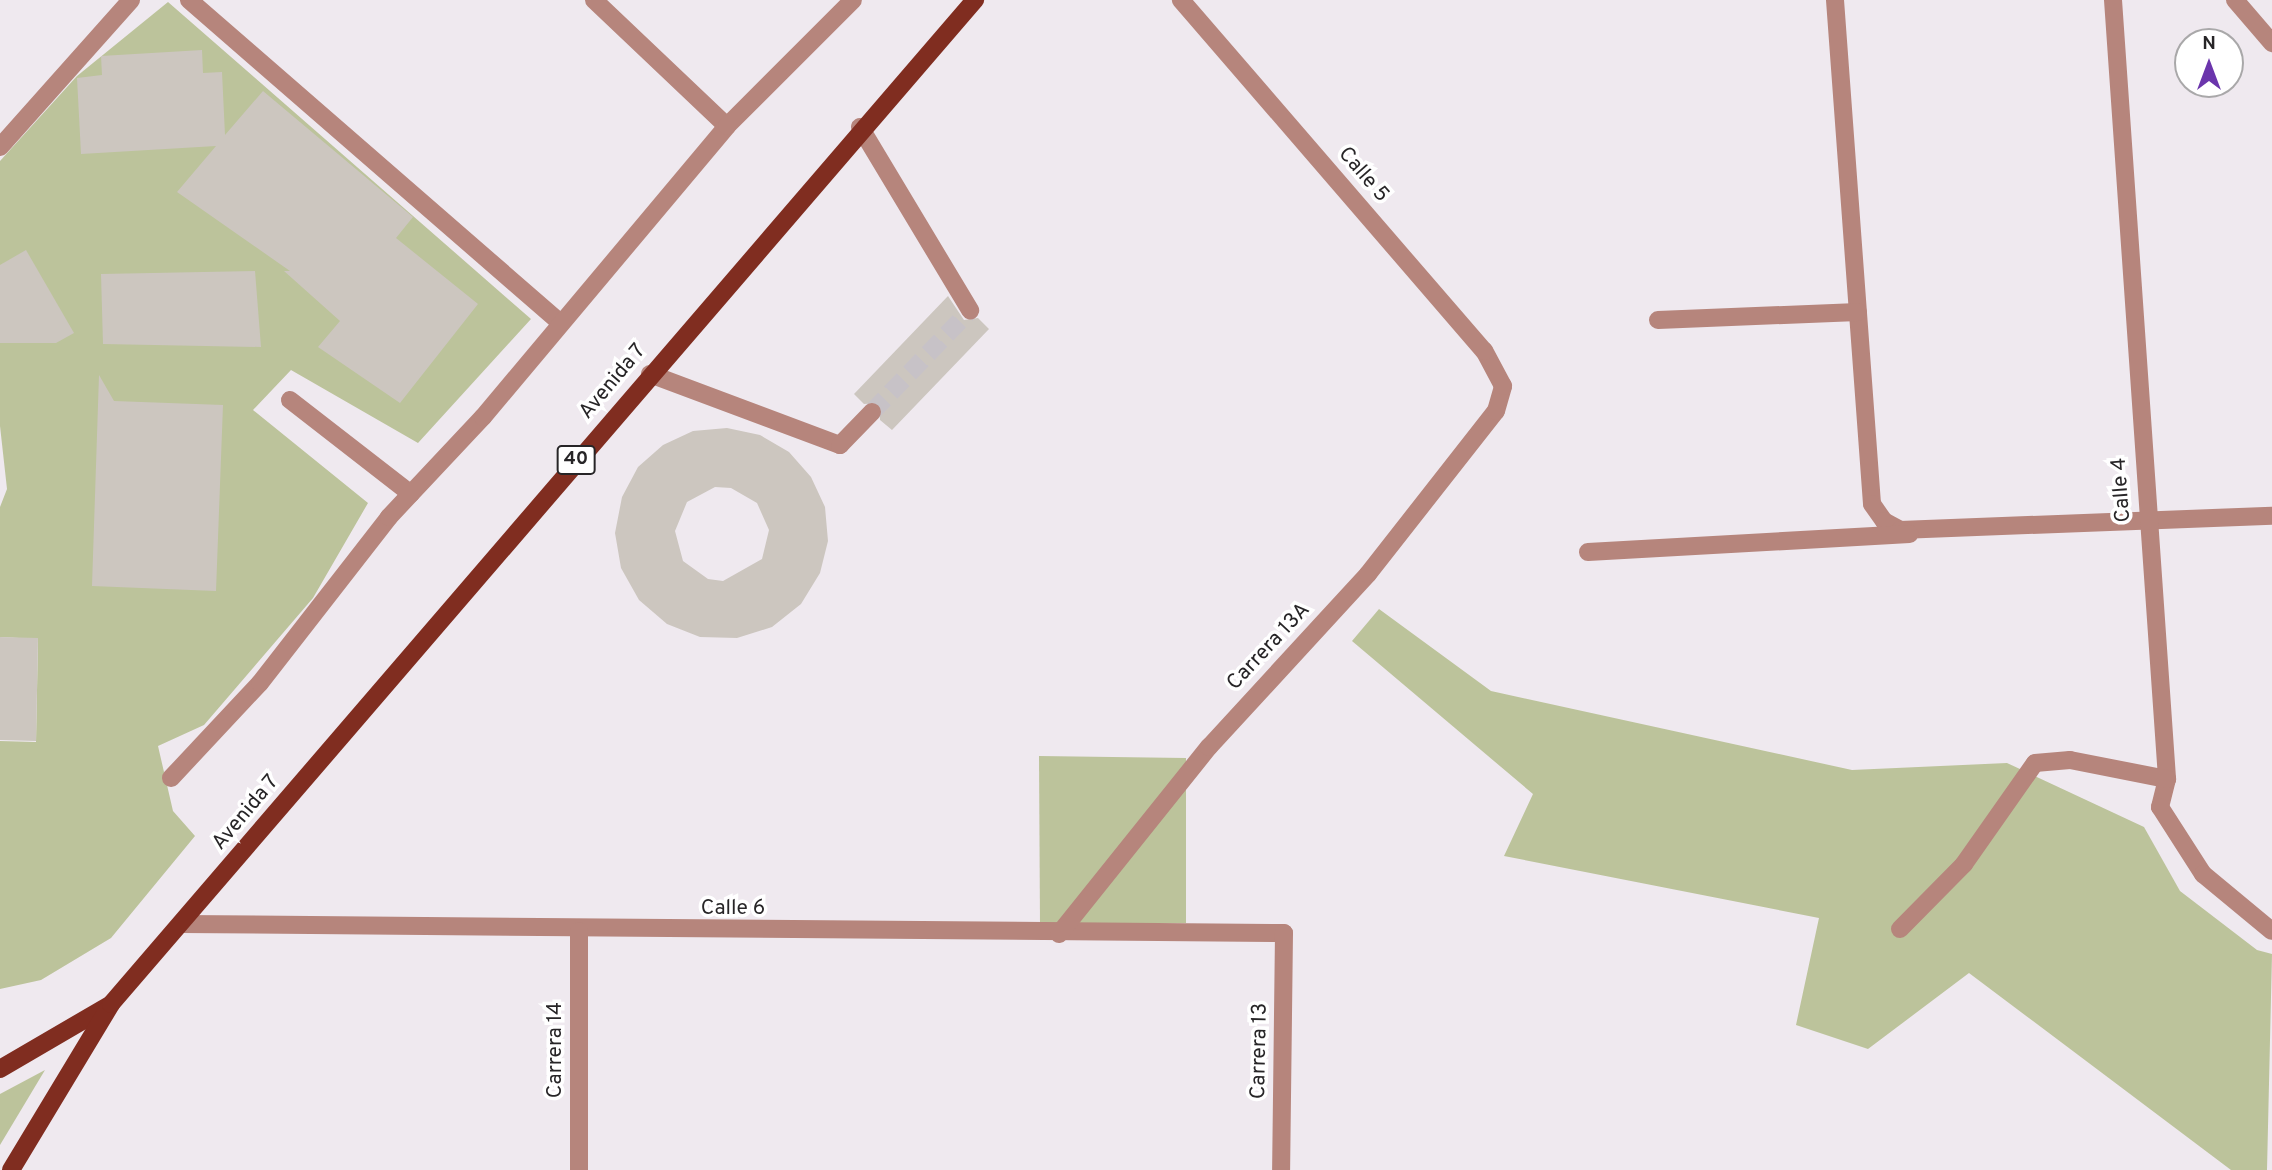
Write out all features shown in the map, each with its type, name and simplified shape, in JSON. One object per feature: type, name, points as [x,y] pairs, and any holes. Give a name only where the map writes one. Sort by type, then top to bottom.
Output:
[{"type":"main road","name":"Avenida 7","points":[[111,1004],[860,127],[975,0]]},
{"type":"main road","points":[[0,1069],[111,1004]]},
{"type":"main road","points":[[11,1170],[111,1004]]},
{"type":"street","points":[[0,147],[131,0]]},
{"type":"street","points":[[189,0],[560,323]]},
{"type":"street","points":[[594,0],[727,125]]},
{"type":"street","points":[[171,778],[260,683],[411,494],[727,125],[853,0]]},
{"type":"street","name":"Calle 5","points":[[1181,0],[1484,351],[1503,386]]},
{"type":"street","points":[[1835,0],[1872,504],[1884,521],[1900,530],[2272,516]]},
{"type":"street","name":"Calle 4","points":[[2113,0],[2147,521],[2167,779],[2160,807],[2203,874],[2272,931]]},
{"type":"street","points":[[2235,0],[2272,43]]},
{"type":"street","points":[[860,127],[970,310]]},
{"type":"street","points":[[1658,320],[1858,312]]},
{"type":"street","points":[[650,374],[840,445],[872,412]]},
{"type":"street","name":"Carrera 13A","points":[[1059,934],[1209,747],[1368,574],[1496,411],[1503,386]]},
{"type":"street","points":[[290,400],[411,494]]},
{"type":"street","points":[[1588,552],[2147,521]]},
{"type":"street","points":[[1900,929],[1964,864],[2035,763],[2070,760],[2167,779]]},
{"type":"street","name":"Calle 6","points":[[181,924],[579,931],[1284,933]]},
{"type":"street","name":"Carrera 14","points":[[579,931],[579,1170]]},
{"type":"street","name":"Carrera 13","points":[[1281,1170],[1284,933]]},
{"type":"green space","points":[[168,2],[531,319],[418,443],[291,370],[253,410],[368,503],[313,598],[204,725],[158,746],[173,811],[195,836],[111,938],[41,980],[0,989],[0,741],[36,742],[38,639],[0,637],[0,507],[7,489],[0,426],[0,161],[77,76]]},
{"type":"green space","points":[[1379,609],[1491,691],[1852,770],[2007,763],[2144,827],[2180,891],[2257,950],[2272,954],[2267,1170],[2231,1170],[1969,973],[1868,1049],[1796,1025],[1819,918],[1504,856],[1533,794],[1352,641]]},
{"type":"green space","points":[[1039,756],[1186,758],[1186,923],[1040,923]]},
{"type":"green space","points":[[45,1070],[0,1145],[0,1094]]},
{"type":"building","points":[[202,50],[203,73],[222,72],[225,135],[263,91],[413,217],[396,238],[478,304],[400,403],[318,347],[340,321],[284,271],[290,271],[177,192],[216,146],[81,154],[77,78],[102,75],[101,56]]},
{"type":"building","points":[[26,250],[74,333],[56,343],[0,343],[0,265]]},
{"type":"building","points":[[255,271],[261,347],[103,344],[101,274]]},
{"type":"building","points":[[948,296],[964,320],[978,318],[989,329],[892,430],[880,420],[879,403],[864,404],[854,394]]},
{"type":"building","points":[[99,375],[114,401],[223,405],[216,591],[92,586]]},
{"type":"building","points":[[727,428],[760,435],[789,452],[811,477],[825,507],[828,541],[820,573],[801,604],[772,627],[737,638],[700,637],[667,624],[639,600],[621,568],[615,533],[622,497],[638,467],[663,445],[693,431]],"holes":[[[715,487],[731,488],[757,503],[769,530],[762,559],[723,581],[708,579],[683,561],[675,531],[687,502]]]},
{"type":"building","points":[[0,637],[38,638],[36,741],[0,740]]},
{"type":"tunnel","points":[[872,412],[970,310]]}]
